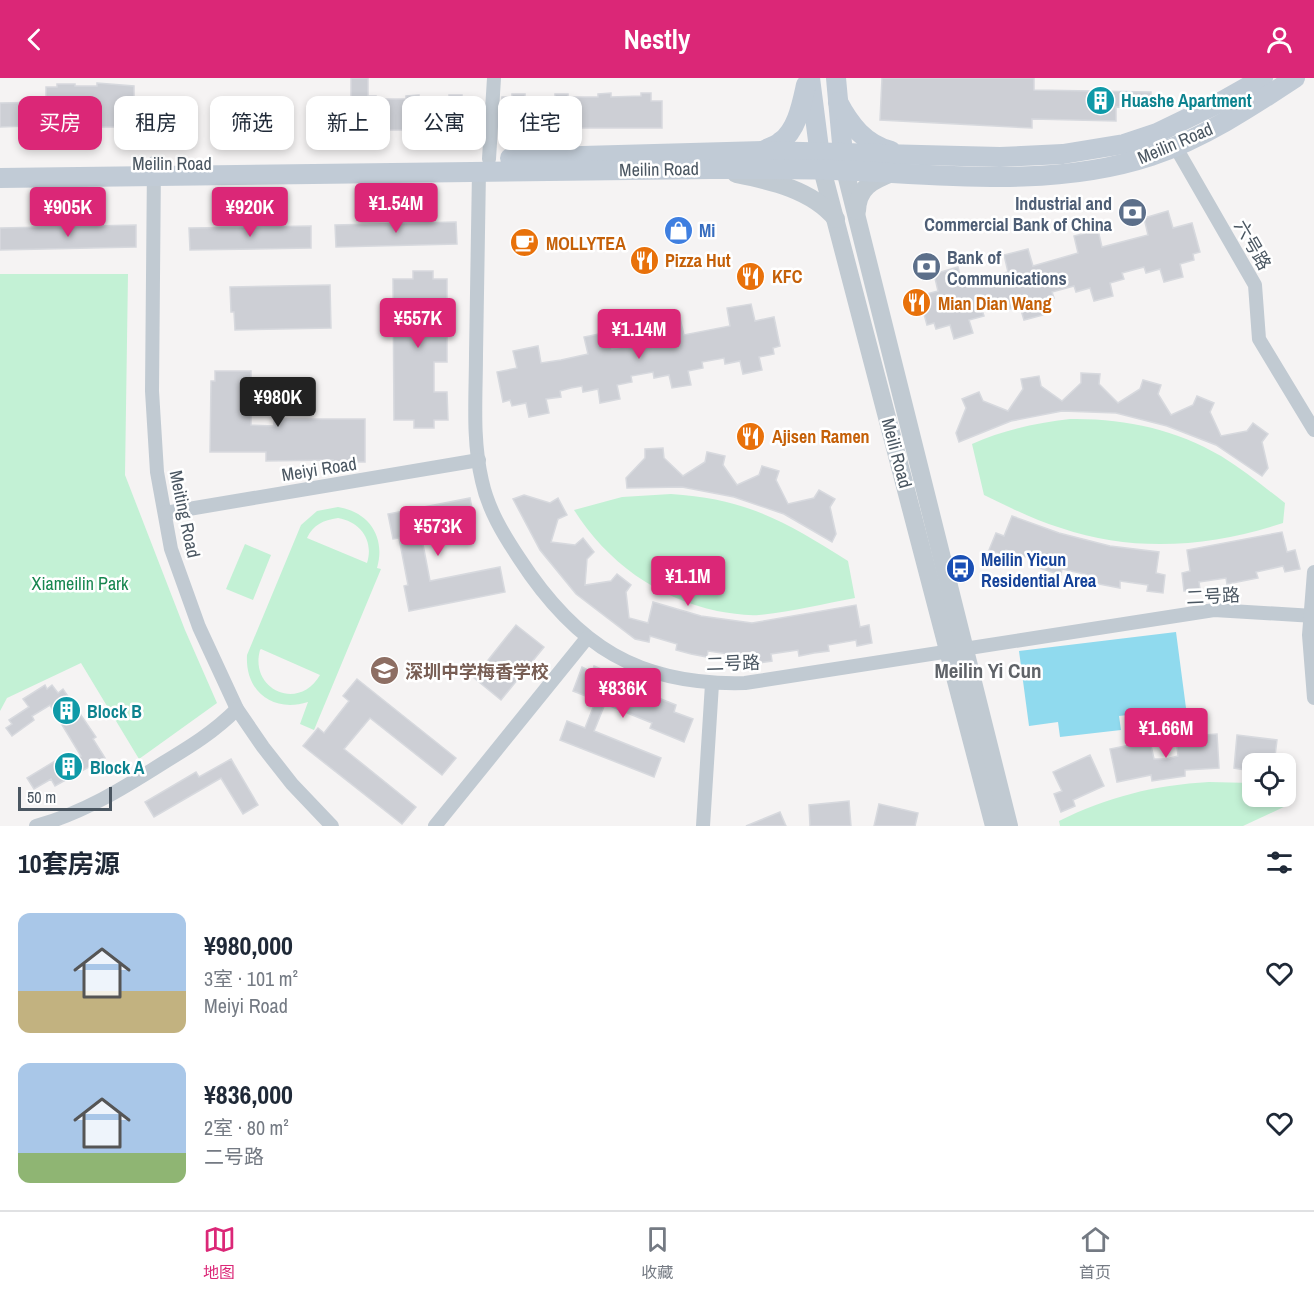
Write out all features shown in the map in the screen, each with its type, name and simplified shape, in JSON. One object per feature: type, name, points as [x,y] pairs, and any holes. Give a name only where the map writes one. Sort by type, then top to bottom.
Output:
[{"type":"main road","points":[[763,151],[781,142],[792,128],[809,78]]},
{"type":"main road","name":"Meili Road","points":[[809,78],[821,161]]},
{"type":"main road","name":"Meili Road","points":[[836,78],[844,162]]},
{"type":"main road","name":"Meilin Road","points":[[0,178],[155,170],[484,165],[711,169],[914,156],[1042,156],[1124,144],[1157,133],[1202,112],[1263,78]]},
{"type":"main road","name":"Meilin Road","points":[[844,162],[892,173],[997,177],[1054,174],[1124,163],[1152,156],[1175,146],[1221,123],[1295,78]]},
{"type":"main road","points":[[838,102],[856,131],[869,141],[884,149],[914,156]]},
{"type":"main road","name":"Meilin Road","points":[[484,165],[763,151],[821,161]]},
{"type":"main road","name":"Meilin Road","points":[[0,165],[155,170]]},
{"type":"street","name":"二号路","points":[[494,78],[484,165],[475,431],[482,481],[497,524],[530,575],[558,610],[587,638],[615,656],[646,670],[679,680],[712,684],[745,683],[1214,610],[1313,615]]},
{"type":"street","name":"六号路","points":[[1175,146],[1255,285],[1259,339],[1314,430]]},
{"type":"street","name":"Meili Road","points":[[821,161],[957,651],[1009,826]]},
{"type":"street","name":"Meili Road","points":[[844,162],[957,651],[994,826]]},
{"type":"street","points":[[711,169],[760,179],[799,192],[817,201],[836,219]]},
{"type":"street","name":"Meiting Road","points":[[155,170],[152,391],[157,472],[171,549],[199,627],[237,709],[292,784],[332,826]]},
{"type":"street","points":[[859,228],[857,209],[860,194],[872,181],[892,173]]},
{"type":"street","name":"Meiyi Road","points":[[165,513],[479,460]]},
{"type":"street","points":[[1314,572],[1310,635],[1314,698]]},
{"type":"street","points":[[435,826],[587,638]]},
{"type":"street","points":[[703,826],[712,684]]},
{"type":"street","points":[[36,826],[83,810],[122,789],[217,729],[237,709]]},
{"type":"green space","name":"Xiameilin Park","points":[[0,274],[128,274],[125,475],[185,630],[217,703],[139,759],[81,663],[7,698],[0,711]]},
{"type":"green space","points":[[1070,419],[1129,423],[1148,427],[1203,447],[1238,467],[1285,503],[1283,523],[1200,542],[1145,544],[1089,536],[1051,525],[984,495],[972,444],[1020,428]]},
{"type":"green space","points":[[671,494],[722,501],[744,507],[764,514],[804,534],[848,561],[855,598],[759,615],[717,611],[695,605],[654,587],[635,575],[602,546],[574,510],[622,497]]},
{"type":"green space","points":[[338,507],[358,514],[366,520],[377,536],[379,557],[377,568],[381,569],[314,730],[300,724],[308,702],[295,705],[273,702],[256,689],[251,680],[247,655],[301,525],[317,511]],"holes":[[[338,518],[353,524],[364,534],[369,547],[367,563],[307,538],[319,524]],[[261,649],[320,675],[311,686],[300,692],[289,694],[278,691],[262,676],[259,664]]]},
{"type":"green space","points":[[245,544],[271,555],[253,600],[226,589]]},
{"type":"green space","points":[[1242,783],[1242,807],[1284,807],[1243,826],[1060,826],[1059,821],[1113,799],[1150,789],[1189,784]]},
{"type":"water","points":[[1176,632],[1186,708],[1119,716],[1121,730],[1060,737],[1058,722],[1029,726],[1019,651]]},
{"type":"building","points":[[351,78],[368,78],[368,96],[351,96]]},
{"type":"building","points":[[882,78],[1034,78],[1034,90],[1151,92],[1151,108],[1116,107],[1116,121],[1032,119],[1032,128],[880,120]]},
{"type":"building","points":[[97,83],[134,86],[134,96],[114,96],[114,127],[102,127],[102,96],[46,96],[46,87],[57,87],[57,84],[97,86]]},
{"type":"building","points":[[611,93],[611,97],[641,96],[641,93],[651,93],[651,101],[662,101],[662,128],[582,128],[582,97],[598,97],[598,94]]},
{"type":"building","points":[[512,94],[525,94],[525,96],[512,96]]},
{"type":"building","points":[[555,94],[568,94],[568,96],[555,96]]},
{"type":"building","points":[[390,99],[402,99],[402,130],[390,130]]},
{"type":"building","points":[[0,103],[18,103],[18,126],[0,127]]},
{"type":"building","points":[[1168,211],[1173,228],[1192,223],[1200,252],[1193,254],[1194,260],[1180,264],[1183,277],[1164,282],[1160,269],[1146,273],[1144,267],[1122,273],[1124,279],[1110,283],[1113,296],[1094,301],[1090,288],[1076,292],[1074,286],[1052,292],[1054,298],[1040,301],[1043,315],[1024,320],[1020,307],[1006,310],[1004,305],[982,310],[984,316],[969,320],[973,333],[954,339],[950,325],[936,329],[934,323],[927,325],[919,296],[938,291],[934,274],[958,267],[962,284],[1008,272],[1004,255],[1028,249],[1033,266],[1078,253],[1074,236],[1098,230],[1102,247],[1148,235],[1144,218]]},
{"type":"building","points":[[456,222],[457,244],[336,247],[335,225]]},
{"type":"building","points":[[136,225],[136,247],[0,250],[0,228]]},
{"type":"building","points":[[311,226],[311,248],[190,250],[189,228]]},
{"type":"building","points":[[413,271],[433,271],[433,279],[447,279],[447,307],[433,307],[434,336],[447,337],[447,362],[434,362],[434,392],[447,392],[448,420],[434,420],[434,428],[414,428],[414,420],[394,420],[393,279],[413,279]]},
{"type":"building","points":[[330,285],[331,328],[235,330],[234,312],[231,312],[230,287]]},
{"type":"building","points":[[751,304],[755,321],[774,317],[780,346],[773,348],[774,354],[759,357],[762,370],[743,374],[740,361],[725,364],[724,358],[702,362],[703,368],[688,371],[691,385],[672,388],[669,375],[654,378],[653,372],[631,376],[632,382],[617,385],[620,399],[600,403],[598,389],[583,392],[582,386],[571,388],[560,391],[561,397],[546,399],[549,413],[529,417],[526,403],[512,406],[510,400],[503,402],[497,372],[517,368],[513,351],[538,346],[541,363],[561,360],[588,354],[584,337],[609,332],[612,349],[659,340],[655,323],[680,318],[684,335],[730,326],[727,308]]},
{"type":"building","points":[[215,371],[251,371],[251,425],[274,426],[274,419],[365,419],[365,462],[266,461],[266,452],[210,452],[211,381],[215,381]]},
{"type":"building","points":[[1081,373],[1100,374],[1099,384],[1118,403],[1140,389],[1143,380],[1161,385],[1158,394],[1171,415],[1193,405],[1197,396],[1214,403],[1210,412],[1221,436],[1247,431],[1253,423],[1268,434],[1262,442],[1268,468],[1262,476],[1216,445],[1167,426],[1116,413],[1062,411],[1011,421],[959,442],[956,433],[966,408],[962,399],[979,392],[983,401],[1008,411],[1023,389],[1021,379],[1039,376],[1041,386],[1062,401],[1081,383]]},
{"type":"building","points":[[663,448],[664,458],[683,476],[705,462],[707,452],[725,456],[723,465],[737,485],[759,475],[762,466],[779,471],[776,480],[788,504],[814,498],[819,490],[835,499],[830,507],[836,534],[832,542],[784,514],[734,497],[682,487],[627,488],[626,478],[645,458],[645,449]]},
{"type":"building","points":[[524,495],[550,503],[558,498],[567,515],[558,519],[551,542],[575,545],[583,538],[594,552],[587,559],[585,585],[611,581],[617,574],[631,585],[626,592],[629,618],[648,623],[653,602],[701,616],[752,623],[856,605],[860,627],[869,625],[872,643],[857,646],[856,640],[828,645],[829,651],[799,656],[798,650],[771,654],[772,661],[752,664],[735,661],[736,655],[708,651],[707,657],[676,650],[677,644],[650,636],[649,642],[635,639],[576,594],[540,550],[513,499]]},
{"type":"building","points":[[470,498],[475,523],[421,534],[430,581],[500,567],[505,592],[409,611],[404,586],[408,585],[399,538],[393,539],[388,514]]},
{"type":"building","points":[[1012,516],[1059,533],[1110,546],[1159,552],[1156,573],[1165,575],[1163,593],[1147,591],[1148,585],[1120,581],[1120,588],[1088,582],[1089,575],[1062,569],[1061,575],[1030,565],[1032,559],[1006,550],[1004,556],[989,550],[996,533],[1004,536]]},
{"type":"building","points":[[1282,532],[1287,552],[1295,550],[1300,569],[1285,572],[1283,566],[1256,572],[1258,578],[1227,584],[1226,578],[1199,582],[1200,589],[1184,591],[1182,573],[1190,571],[1187,550]]},
{"type":"building","points":[[516,625],[544,647],[501,700],[474,678]]},
{"type":"building","points":[[594,666],[615,675],[613,680],[633,688],[635,682],[658,692],[656,697],[676,705],[674,712],[693,719],[684,742],[650,728],[652,723],[605,704],[594,731],[661,758],[654,777],[560,740],[567,721],[585,728],[596,700],[573,691],[582,667],[592,672]]},
{"type":"building","points":[[357,679],[456,758],[442,775],[370,718],[344,749],[416,807],[402,824],[303,746],[318,728],[324,733],[349,701],[343,696]]},
{"type":"building","points":[[45,685],[47,689],[52,685],[58,693],[63,689],[96,737],[93,739],[105,758],[55,786],[51,779],[34,789],[27,778],[55,761],[59,769],[81,756],[50,705],[32,716],[34,720],[12,736],[6,728],[12,724],[9,720],[29,707],[23,699]]},
{"type":"building","points":[[1217,734],[1219,768],[1185,770],[1185,776],[1152,781],[1151,775],[1117,782],[1110,749],[1150,741],[1154,759],[1166,759],[1178,756],[1176,737]]},
{"type":"building","points":[[1237,735],[1277,740],[1275,753],[1242,753],[1242,769],[1234,768]]},
{"type":"building","points":[[1090,755],[1104,786],[1073,800],[1075,806],[1061,812],[1054,794],[1062,791],[1053,772]]},
{"type":"building","points":[[231,759],[258,805],[243,814],[221,778],[154,817],[145,802],[196,772],[199,777]]},
{"type":"building","points":[[849,801],[851,826],[810,826],[809,805]]},
{"type":"building","points":[[879,804],[918,813],[915,826],[874,826]]},
{"type":"building","points":[[780,812],[786,826],[746,826]]},
{"type":"place","name":"Huashe Apartment","points":[[1100,100]]},
{"type":"place","name":"Industrial and Commercial Bank of China","points":[[1133,213]]},
{"type":"place","name":"Mi","points":[[678,230]]},
{"type":"place","name":"MOLLYTEA","points":[[525,243]]},
{"type":"place","name":"Pizza Hut","points":[[644,260]]},
{"type":"place","name":"Bank of Communications","points":[[926,267]]},
{"type":"place","name":"KFC","points":[[751,276]]},
{"type":"place","name":"Mian Dian Wang","points":[[917,303]]},
{"type":"place","name":"Ajisen Ramen","points":[[751,436]]},
{"type":"place","name":"Meilin Yicun Residential Area","points":[[960,569]]},
{"type":"place","name":"深圳中学梅香学校","points":[[384,671]]},
{"type":"place","name":"Block B","points":[[66,711]]},
{"type":"place","name":"Block A","points":[[69,767]]},
{"type":"district","name":"Meilin Yi Cun","points":[[988,670]]}]
